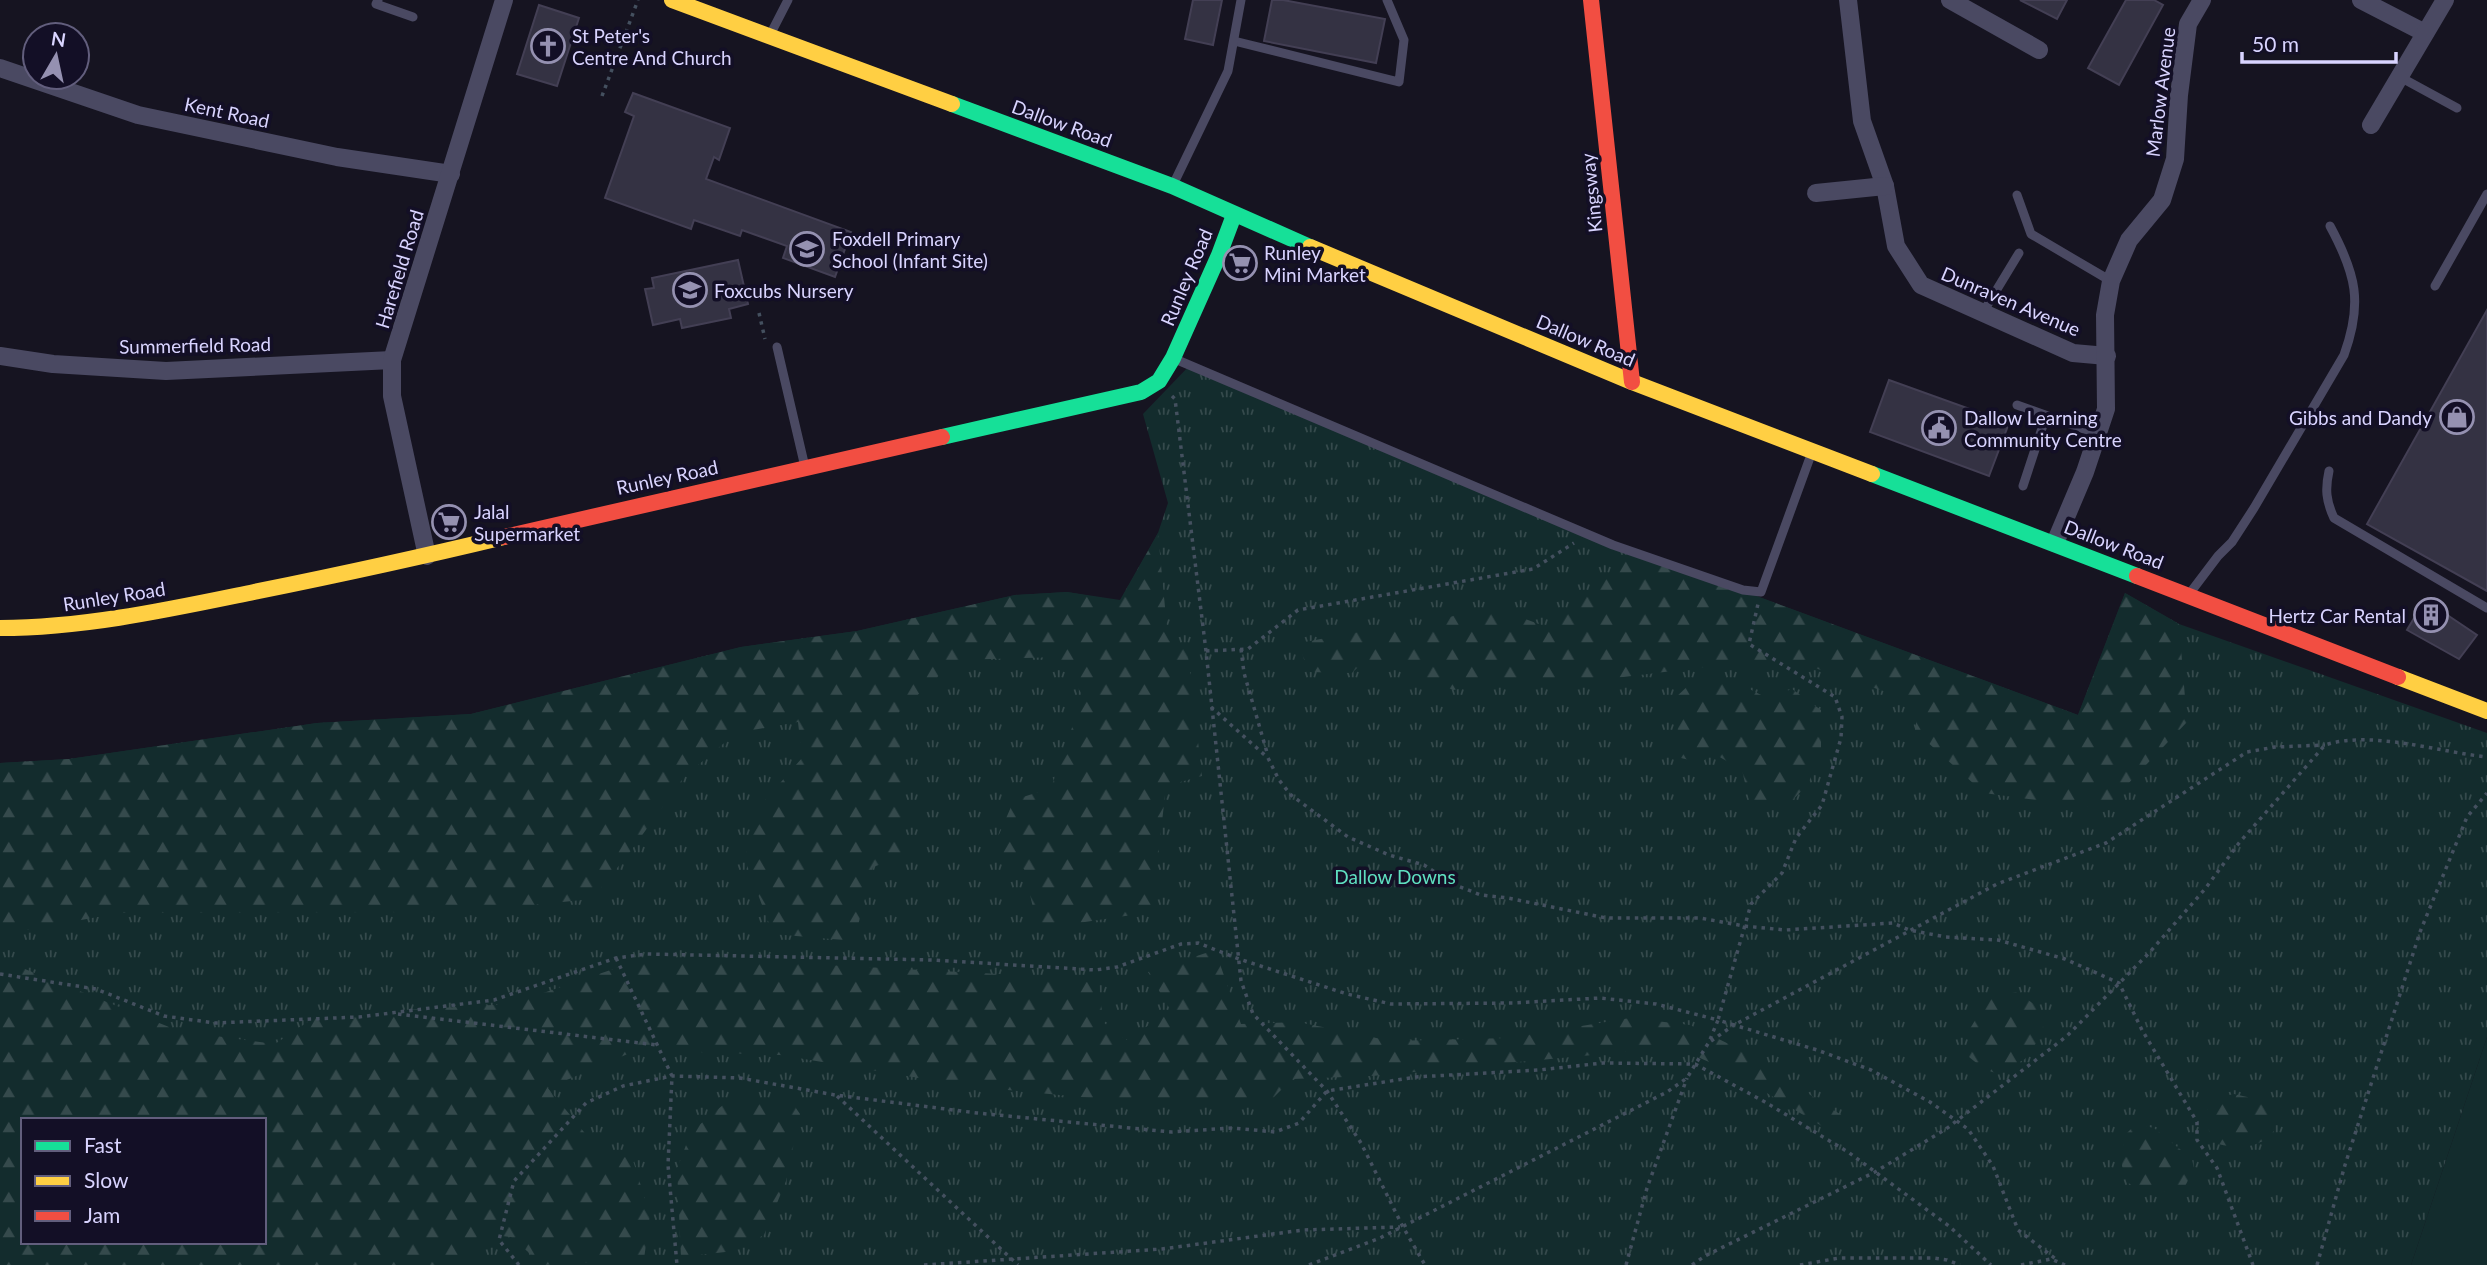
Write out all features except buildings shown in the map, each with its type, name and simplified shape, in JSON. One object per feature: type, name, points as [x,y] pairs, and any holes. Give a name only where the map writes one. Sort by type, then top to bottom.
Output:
[{"type":"street","name":"Harefield Road","points":[[427,556],[392,396],[392,360],[504,0]]},
{"type":"street","name":"Dallow Road","points":[[672,0],[734,28],[769,36],[1172,186],[1234,215],[1632,382],[2487,711]]},
{"type":"street","name":"Kingsway","points":[[1591,0],[1632,382]]},
{"type":"street","name":"Dunraven Avenue","points":[[1848,0],[1862,121],[1885,186],[1896,246],[1921,285],[2073,353],[2107,356]]},
{"type":"street","points":[[1950,0],[2039,51]]},
{"type":"street","name":"Marlow Avenue","points":[[2054,543],[2106,409],[2105,316],[2111,281],[2129,240],[2162,200],[2175,159],[2179,95],[2189,23],[2202,0]]},
{"type":"street","points":[[2361,0],[2425,33]]},
{"type":"street","points":[[2371,125],[2445,0]]},
{"type":"street","name":"Kent Road","points":[[0,68],[138,115],[337,157],[451,174]]},
{"type":"street","points":[[1816,194],[1885,186]]},
{"type":"street","name":"Runley Road","points":[[0,628],[44,628],[200,603],[427,556],[571,520],[1142,392],[1159,381],[1173,358],[1234,215]]},
{"type":"street","name":"Summerfield Road","points":[[0,356],[53,364],[166,371],[392,360]]},
{"type":"lane","points":[[378,0],[376,4],[413,17]]},
{"type":"lane","points":[[769,36],[788,0]]},
{"type":"lane","points":[[1172,186],[1228,71],[1241,0]]},
{"type":"lane","points":[[1234,41],[1399,82],[1404,40],[1387,0]]},
{"type":"lane","points":[[2400,77],[2457,108]]},
{"type":"lane","points":[[2435,286],[2487,194]]},
{"type":"lane","points":[[2017,195],[2031,234],[2111,281]]},
{"type":"lane","points":[[2189,595],[2247,519],[2344,355],[2354,311],[2354,279],[2345,253],[2330,226]]},
{"type":"lane","points":[[1982,314],[2019,253]]},
{"type":"lane","points":[[778,347],[805,469]]},
{"type":"lane","points":[[1173,358],[1613,545],[1730,585],[1761,592],[1812,451]]},
{"type":"lane","points":[[2017,405],[2098,434]]},
{"type":"lane","points":[[2023,486],[2046,416]]},
{"type":"lane","points":[[2329,471],[2327,502],[2334,518],[2487,608]]},
{"type":"path","points":[[602,96],[638,0]]},
{"type":"path","points":[[1159,381],[1175,399],[1206,651],[1241,981],[1253,1014],[1327,1091],[1361,1143],[1402,1227],[1425,1265]]},
{"type":"path","points":[[1206,651],[1248,649],[1298,610],[1533,569],[1588,534]]},
{"type":"path","points":[[1626,1265],[1647,1188],[1687,1078],[1709,1042],[1718,1020],[1751,904],[1782,873],[1796,838],[1822,804],[1841,738],[1842,717],[1835,697],[1749,644],[1761,592]]},
{"type":"path","points":[[1241,649],[1244,673],[1268,758],[1279,780],[1292,795],[1348,837],[1389,855],[1423,865],[1455,885],[1481,895],[1606,918],[1700,918],[1785,930],[1893,923],[1909,930],[1946,937],[1998,940],[2065,959],[2119,983],[2149,1042],[2197,1122],[2197,1140],[2217,1168],[2253,1265]]},
{"type":"path","points":[[1211,707],[1268,758]]},
{"type":"path","points":[[1709,1042],[1734,1025],[1997,884],[2106,843],[2246,752],[2355,740],[2422,746],[2455,754],[2487,757]]},
{"type":"path","points":[[1692,1265],[1705,1256],[1875,1172],[1956,1121],[2067,1036],[2149,953],[2197,899],[2239,843],[2325,745]]},
{"type":"path","points":[[2317,1265],[2345,1165],[2420,932],[2467,817],[2487,793]]},
{"type":"path","points":[[0,974],[96,989],[164,1016],[215,1023],[359,1017],[494,1000],[616,958],[648,954],[933,960],[1095,971],[1117,967],[1181,944],[1198,943],[1347,994],[1391,1004],[1513,1003],[1600,998],[1656,1003],[1817,1050],[1871,1070],[1930,1102],[1968,1129],[1993,1166],[2018,1230],[2065,1265]]},
{"type":"path","points":[[616,958],[672,1076],[668,1165],[677,1265]]},
{"type":"path","points":[[390,1013],[657,1045]]},
{"type":"path","points":[[519,1265],[499,1241],[514,1181],[586,1103],[623,1086],[672,1076],[740,1078],[977,1114],[1171,1132],[1233,1128],[1275,1132],[1299,1123],[1327,1091],[1416,1077],[1539,1070],[1603,1063],[1695,1065],[1777,1109],[1848,1152],[1949,1226],[1991,1265]]},
{"type":"path","points":[[1309,1265],[1380,1238],[1667,1092],[1687,1078]]},
{"type":"path","points":[[835,1094],[1018,1265]]},
{"type":"path","points":[[924,1265],[1162,1249],[1303,1230],[1402,1227]]},
{"type":"path","points":[[1800,1265],[1839,1258],[1933,1258],[1960,1265]]},
{"type":"path","points":[[2021,1265],[2057,1260]]},
{"type":"green space","name":"Dallow Downs","points":[[1192,363],[1551,520],[2078,715],[2125,593],[2179,624],[2487,733],[2487,1037],[2411,1265],[0,1265],[0,763],[69,759],[317,723],[471,714],[741,647],[857,631],[1015,595],[1067,592],[1120,600],[1158,533],[1168,503],[1143,414]]},
{"type":"green space","points":[[1158,533],[1168,639],[1187,646],[1202,776],[1166,786],[1152,912],[1038,929],[1024,869],[991,853],[1014,800],[1051,788],[1083,696],[1059,657],[956,660],[899,712],[902,809],[909,854],[873,867],[854,941],[773,934],[745,860],[754,813],[802,758],[798,722],[736,733],[684,777],[592,899],[464,912],[119,913],[0,935],[0,763],[69,759],[317,723],[471,714],[741,647],[857,631],[1015,595],[1067,592],[1120,601]]},
{"type":"green space","points":[[1632,550],[2078,715],[2125,593],[2179,624],[2187,722],[2104,809],[1984,793],[1915,731],[1919,703],[1797,662],[1721,665],[1583,682],[1504,682],[1453,690],[1405,668],[1365,660],[1352,673],[1308,672],[1299,643],[1370,630],[1422,626],[1475,609],[1515,615],[1552,629]]},
{"type":"green space","points":[[1730,679],[1767,698],[1792,689],[1821,710],[1821,753],[1808,784],[1785,808],[1749,800],[1742,770],[1711,752],[1702,763],[1681,758],[1674,699],[1691,683]]},
{"type":"green space","points":[[1215,950],[1241,1024],[1298,1022],[1391,1041],[1509,1038],[1630,1018],[1690,1025],[1737,1048],[1846,1118],[1845,1140],[1732,1072],[1693,1055],[1656,1049],[1372,1076],[1292,1079],[1267,1104],[1152,1104],[967,1086],[780,1055],[637,1050],[548,1088],[610,1164],[631,1154],[650,1215],[644,1259],[543,1265],[511,1237],[478,1233],[468,1265],[0,1265],[0,959],[179,1031],[275,1044],[318,1015],[511,1004],[634,962],[807,964],[1020,975],[1099,983],[1103,1022],[1126,1040],[1171,1011],[1148,972]]},
{"type":"green space","points":[[2016,992],[2040,1008],[2044,1032],[2025,1059],[1998,1074],[1984,1069],[1969,1057],[1968,1032],[1988,999]]},
{"type":"green space","points":[[2487,1037],[2487,1265],[2411,1265]]},
{"type":"green space","points":[[2234,1094],[2256,1099],[2273,1115],[2274,1131],[2268,1137],[2249,1146],[2218,1144],[2209,1131],[2205,1113],[2216,1098]]},
{"type":"green space","points":[[789,1098],[800,1114],[786,1181],[764,1235],[734,1251],[681,1257],[677,1169],[691,1132],[730,1099]]},
{"type":"green space","points":[[2136,1124],[2154,1128],[2192,1159],[2194,1169],[2184,1188],[2156,1192],[2128,1183],[2122,1166],[2124,1136]]},
{"type":"traffic: fast","points":[[952,104],[1172,186],[1310,247]]},
{"type":"traffic: fast","points":[[942,437],[1141,392],[1159,381],[1173,358],[1234,215]]},
{"type":"traffic: fast","points":[[1872,474],[2137,576]]},
{"type":"traffic: slow","points":[[672,0],[952,104]]},
{"type":"traffic: slow","points":[[1310,247],[1632,382],[1872,474]]},
{"type":"traffic: slow","points":[[0,628],[64,625],[160,611],[504,537]]},
{"type":"traffic: slow","points":[[2398,677],[2487,711]]},
{"type":"traffic: jam","points":[[1591,0],[1632,382]]},
{"type":"traffic: jam","points":[[504,537],[942,437]]},
{"type":"traffic: jam","points":[[2137,576],[2398,677]]},
{"type":"place","name":"St Peter's Centre And Church","points":[[548,46]]},
{"type":"place","name":"Foxdell Primary School (Infant Site)","points":[[807,249]]},
{"type":"place","name":"Runley Mini Market","points":[[1240,263]]},
{"type":"place","name":"Foxcubs Nursery","points":[[690,290]]},
{"type":"place","name":"Gibbs and Dandy","points":[[2457,417]]},
{"type":"place","name":"Dallow Learning Community Centre","points":[[1939,428]]},
{"type":"place","name":"Jalal Supermarket","points":[[449,522]]},
{"type":"place","name":"Hertz Car Rental","points":[[2431,615]]}]
